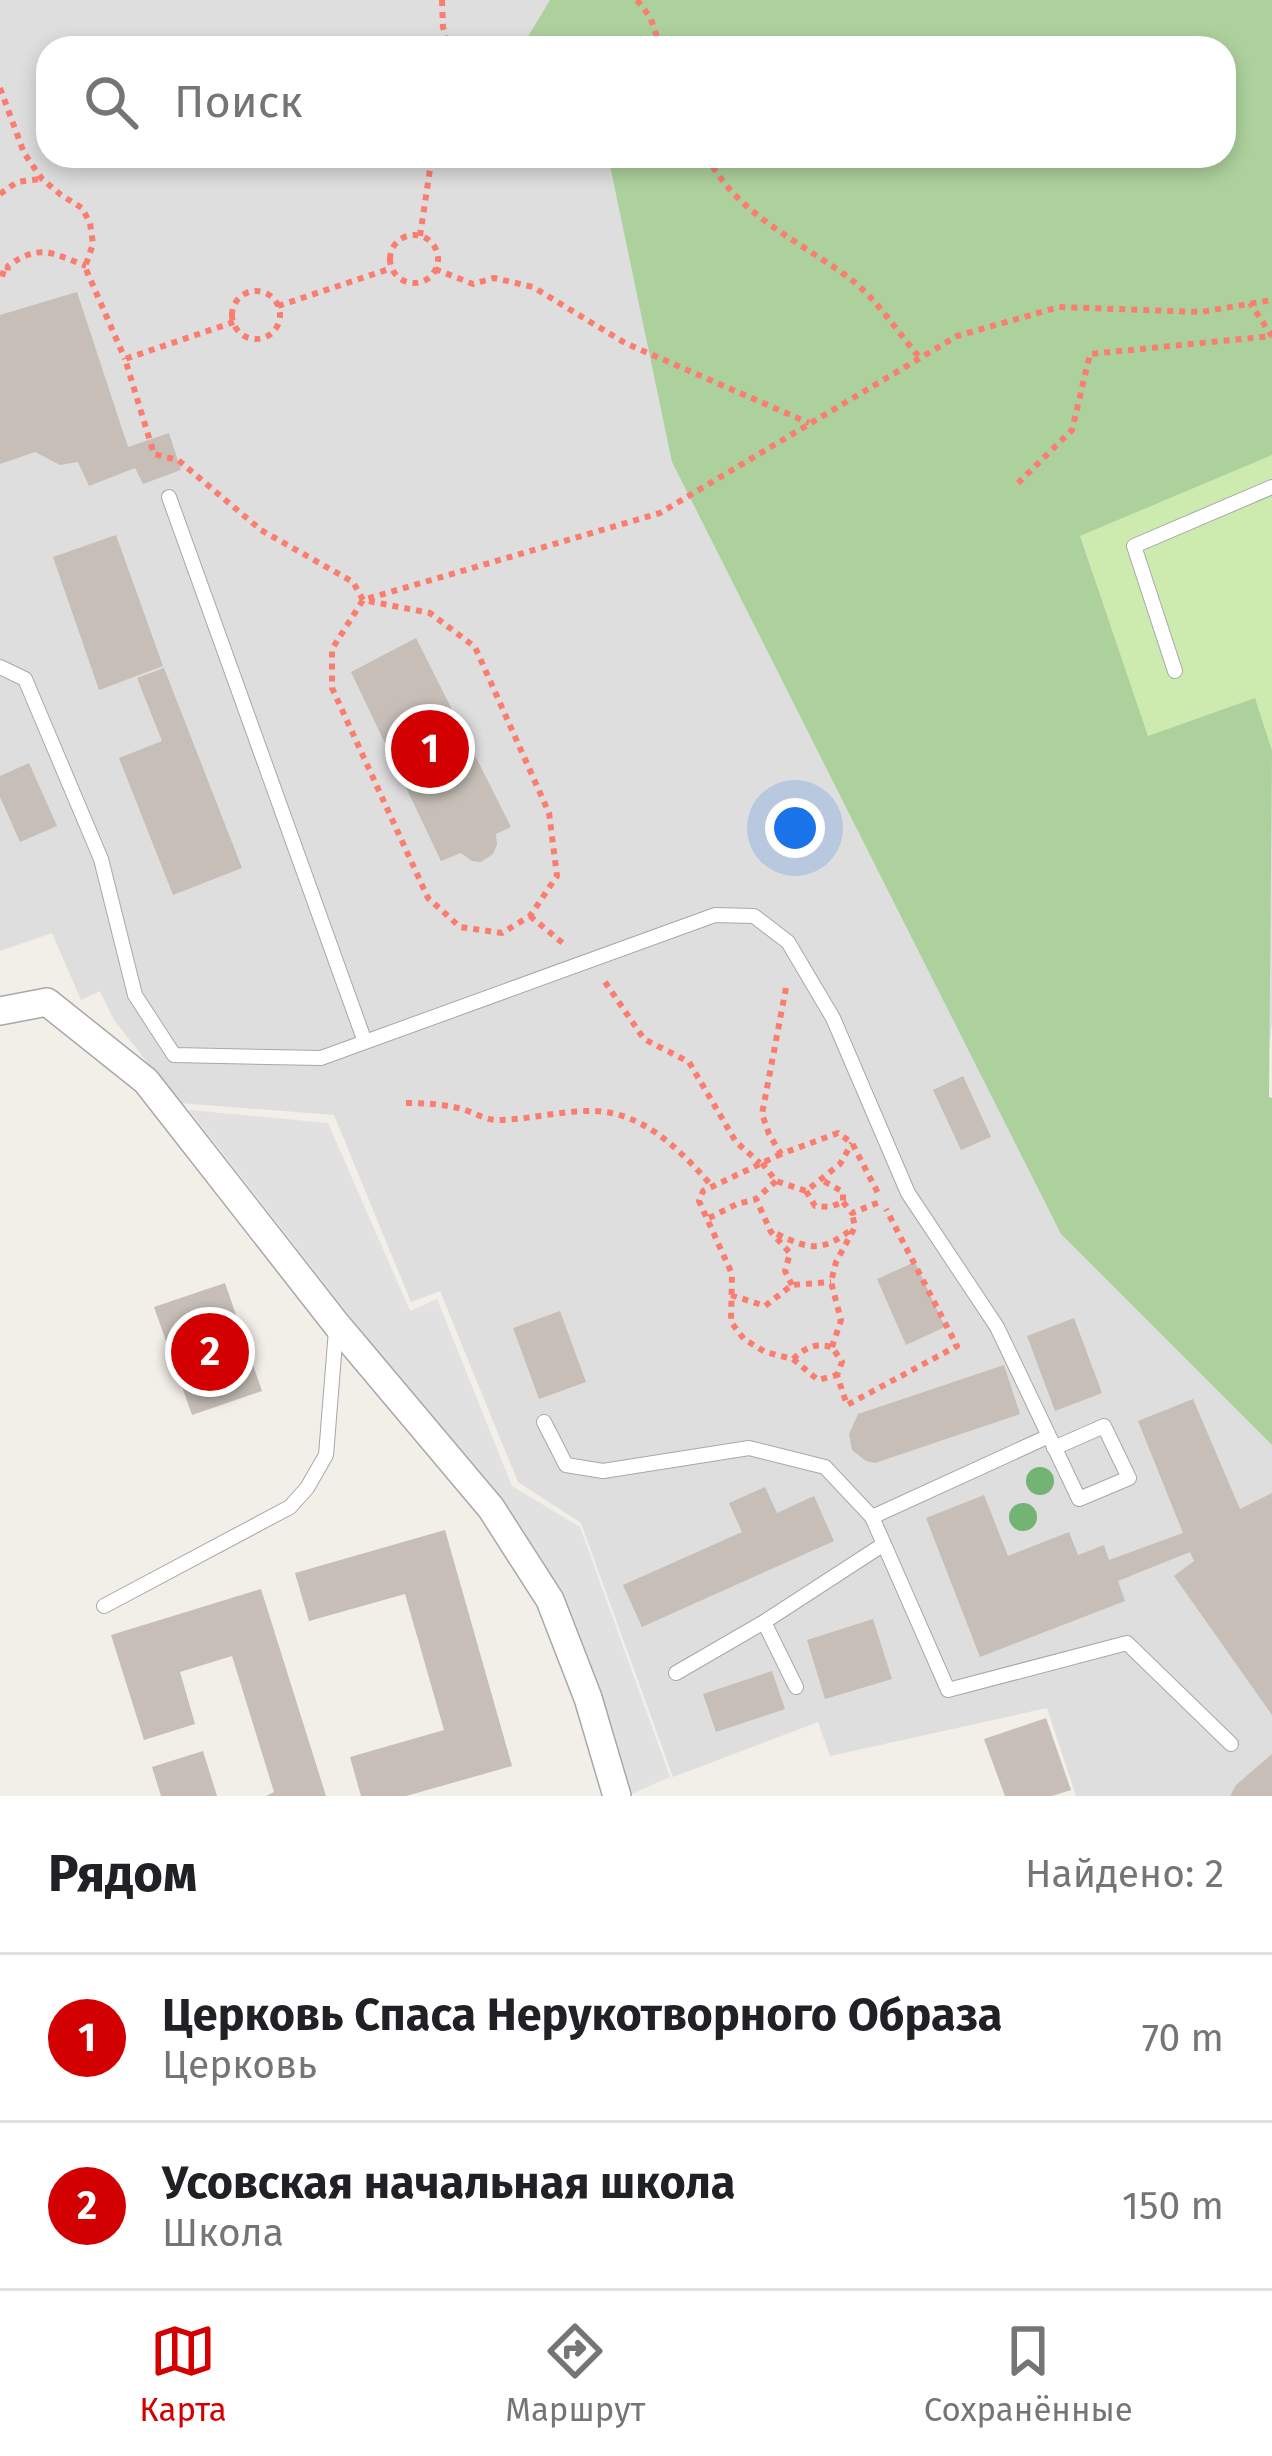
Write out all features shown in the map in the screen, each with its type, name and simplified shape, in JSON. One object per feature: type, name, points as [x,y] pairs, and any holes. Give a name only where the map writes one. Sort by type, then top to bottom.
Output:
[{"type":"street","points":[[0,1011],[47,1002],[146,1081],[337,1325],[491,1508],[550,1600],[588,1698],[616,1796]]},
{"type":"lane","points":[[1175,671],[1134,546],[1272,488]]},
{"type":"lane","points":[[169,497],[365,1042]]},
{"type":"lane","points":[[0,668],[26,679],[101,860],[135,995],[174,1054],[321,1058],[715,916],[754,916],[788,942],[833,1018],[908,1193],[997,1327],[1052,1442],[1079,1499],[1129,1478],[1104,1426],[1052,1442],[872,1517]]},
{"type":"lane","points":[[104,1606],[290,1507],[308,1488],[326,1455],[337,1325]]},
{"type":"lane","points":[[544,1421],[566,1466],[603,1472],[749,1448],[825,1467],[872,1517],[948,1690],[1127,1643],[1231,1744]]},
{"type":"lane","points":[[676,1673],[884,1544]]},
{"type":"lane","points":[[764,1622],[796,1688]]},
{"type":"path","points":[[442,0],[445,36]]},
{"type":"path","points":[[637,0],[657,36]]},
{"type":"path","points":[[0,88],[24,153],[43,179],[82,208],[90,223],[93,244],[86,266],[125,359],[154,454],[178,460],[261,530],[353,582],[363,600],[430,613],[475,647],[549,813],[556,876],[530,916],[502,933],[460,927],[428,898],[332,688],[332,649],[363,600],[660,513],[957,336],[1059,308],[1201,312],[1272,300]]},
{"type":"path","points":[[420,236],[430,168]]},
{"type":"path","points":[[713,168],[768,225],[857,284],[920,358]]},
{"type":"path","points":[[0,194],[17,182],[43,179]]},
{"type":"path","points":[[420,236],[436,250],[435,269],[429,278],[415,283],[399,278],[392,268],[390,255],[405,237],[420,236]]},
{"type":"path","points":[[0,273],[7,275],[8,266],[24,254],[45,250],[86,266]]},
{"type":"path","points":[[278,306],[392,268]]},
{"type":"path","points":[[435,269],[473,284],[494,278],[533,287],[626,343],[810,424]]},
{"type":"path","points":[[248,292],[263,292],[278,306],[278,325],[264,338],[241,334],[234,322],[235,304],[248,292]]},
{"type":"path","points":[[1018,483],[1072,430],[1090,353],[1272,336],[1250,303]]},
{"type":"path","points":[[125,359],[234,322]]},
{"type":"path","points":[[530,916],[598,972],[644,1039],[689,1062],[736,1142],[776,1181],[806,1191],[815,1206],[843,1202]]},
{"type":"path","points":[[782,1154],[762,1114],[788,980]]},
{"type":"path","points":[[406,1103],[439,1104],[491,1121],[590,1111],[616,1114],[643,1123],[670,1143],[712,1186]]},
{"type":"path","points":[[793,1359],[818,1344],[832,1347],[842,1362],[837,1375],[847,1405],[957,1346],[852,1143],[838,1133],[712,1186],[703,1191],[699,1202],[732,1274],[730,1322],[744,1339],[765,1352],[793,1359],[818,1380],[837,1375]]},
{"type":"path","points":[[806,1191],[840,1164],[852,1143]]},
{"type":"path","points":[[822,1179],[843,1192],[855,1227],[831,1282],[841,1320],[832,1347]]},
{"type":"path","points":[[709,1218],[756,1199],[776,1181]]},
{"type":"path","points":[[756,1199],[771,1232],[790,1253],[785,1270],[793,1285]]},
{"type":"path","points":[[852,1213],[882,1201]]},
{"type":"path","points":[[771,1232],[804,1247],[831,1245],[855,1227]]},
{"type":"path","points":[[731,1294],[765,1306],[793,1285],[831,1282]]},
{"type":"shaded area","points":[[0,0],[1272,0],[1272,1022],[1234,1365],[1272,1405],[1272,1796],[1076,1796],[1047,1708],[830,1756],[818,1722],[673,1777],[581,1523],[518,1482],[440,1291],[411,1302],[334,1115],[179,1103],[114,1020],[100,991],[81,1000],[52,933],[0,951]]},
{"type":"shaded area","points":[[189,1110],[328,1123],[410,1311],[437,1299],[512,1486],[580,1527],[670,1777],[627,1796],[494,1501]]},
{"type":"green space","points":[[550,0],[1272,0],[1272,455],[1080,536],[1148,736],[1255,698],[1272,751],[1272,1445],[1061,1234],[672,462],[611,168],[1236,168],[1236,36],[528,36]]},
{"type":"green space","points":[[1272,455],[1272,751],[1255,698],[1148,736],[1080,535]]},
{"type":"building","points":[[77,292],[128,447],[169,433],[181,470],[143,484],[135,468],[89,486],[78,462],[60,465],[35,452],[0,464],[0,315]]},
{"type":"building","points":[[116,535],[163,666],[99,690],[53,557]]},
{"type":"building","points":[[416,638],[511,827],[496,834],[493,854],[481,862],[461,853],[441,861],[351,672]]},
{"type":"building","points":[[164,668],[242,868],[173,895],[119,758],[162,741],[137,678]]},
{"type":"building","points":[[29,763],[57,826],[20,842],[0,797],[0,776]]},
{"type":"building","points":[[963,1076],[991,1137],[961,1150],[933,1090]]},
{"type":"building","points":[[915,1262],[945,1327],[906,1345],[877,1279]]},
{"type":"building","points":[[225,1283],[262,1391],[192,1415],[154,1307]]},
{"type":"building","points":[[560,1311],[586,1382],[539,1399],[513,1328]]},
{"type":"building","points":[[1074,1318],[1102,1393],[1055,1411],[1027,1336]]},
{"type":"building","points":[[1004,1365],[1020,1414],[875,1463],[852,1450],[849,1434],[858,1414]]},
{"type":"building","points":[[1193,1399],[1240,1509],[1272,1493],[1272,1715],[1174,1576],[1194,1561],[1190,1552],[1118,1581],[1125,1601],[980,1657],[926,1518],[984,1495],[1008,1556],[1069,1532],[1078,1555],[1104,1545],[1109,1560],[1183,1533],[1138,1421]]},
{"type":"building","points":[[765,1487],[777,1513],[814,1496],[834,1541],[642,1627],[623,1585],[742,1532],[729,1503]]},
{"type":"building","points":[[445,1530],[512,1766],[406,1796],[361,1796],[350,1757],[444,1730],[405,1594],[309,1621],[295,1573]]},
{"type":"building","points":[[261,1589],[326,1796],[266,1796],[274,1792],[232,1656],[180,1672],[195,1724],[144,1740],[111,1635]]},
{"type":"building","points":[[873,1619],[892,1679],[825,1699],[807,1640]]},
{"type":"building","points":[[772,1671],[785,1709],[716,1732],[703,1694]]},
{"type":"building","points":[[1046,1718],[1071,1790],[1052,1796],[1005,1796],[984,1739]]},
{"type":"building","points":[[203,1751],[217,1796],[161,1796],[152,1767]]},
{"type":"building","points":[[1272,1754],[1272,1796],[1230,1796],[1236,1785]]},
{"type":"place","name":"Церковь Спаса Нерукотворного Образа","points":[[430,749]]},
{"type":"place","name":"Усовская начальная школа","points":[[210,1352]]}]
